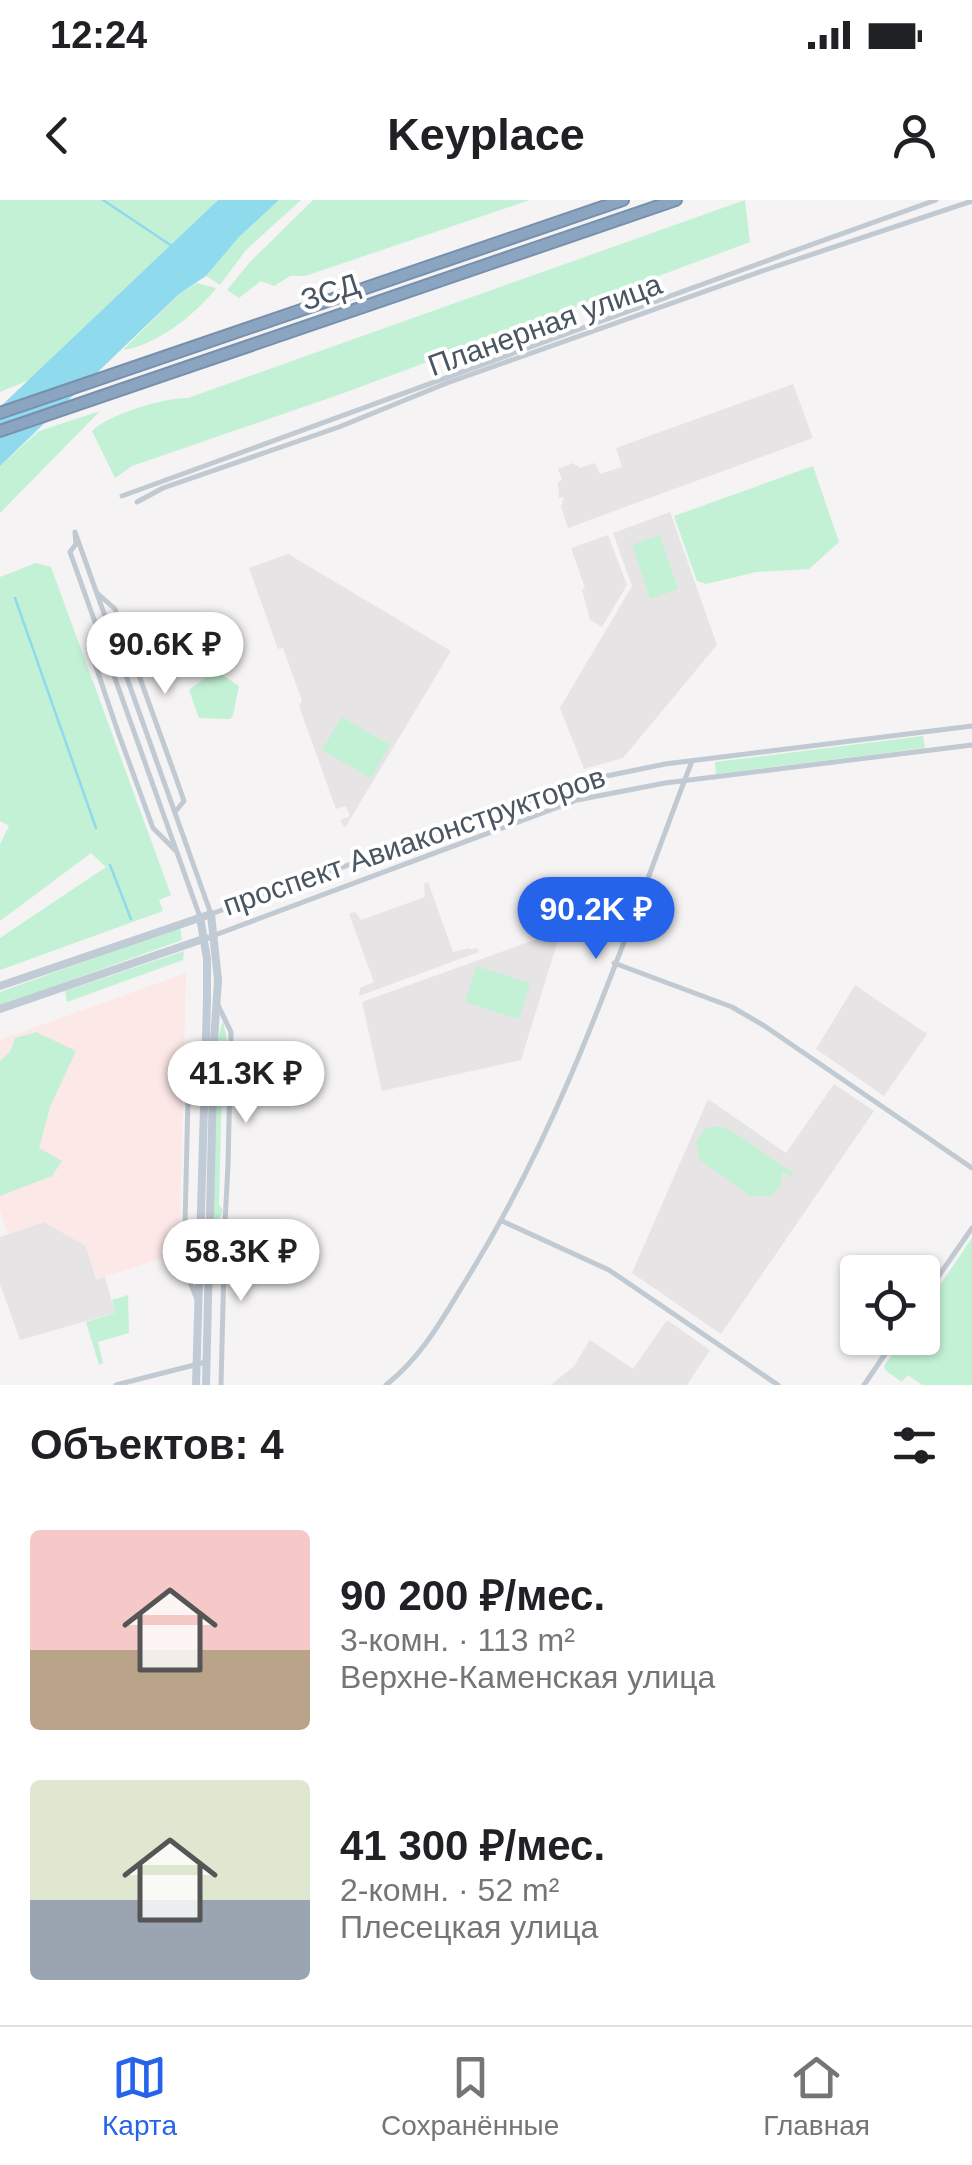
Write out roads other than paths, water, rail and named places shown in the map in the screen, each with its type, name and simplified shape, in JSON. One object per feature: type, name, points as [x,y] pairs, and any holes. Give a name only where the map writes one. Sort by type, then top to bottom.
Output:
[{"type":"highway","name":"ЗСД","points":[[0,413],[623,200]]},
{"type":"highway","name":"ЗСД","points":[[0,431],[676,200]]},
{"type":"street","name":"Планерная улица","points":[[122,496],[936,200]]},
{"type":"street","name":"Планерная улица","points":[[137,502],[163,488],[339,427],[446,383],[972,201]]},
{"type":"street","points":[[196,1385],[201,1362],[208,1245],[217,1004],[215,934],[74,532],[76,544],[70,552],[200,916],[207,966],[198,1301],[201,1362],[206,1385]]},
{"type":"street","points":[[96,592],[115,609],[155,719],[184,801],[175,812]]},
{"type":"street","points":[[97,628],[91,652],[118,732],[154,828],[176,851]]},
{"type":"street","name":"проспект Авиаконструкторов","points":[[0,986],[570,785],[622,772],[972,726]]},
{"type":"street","name":"проспект Авиаконструкторов","points":[[0,1009],[203,939],[577,800],[684,782],[972,746]]},
{"type":"street","points":[[386,1385],[422,1350],[502,1221],[554,1117],[692,762]]},
{"type":"street","points":[[614,963],[732,1008],[764,1025],[972,1168]]},
{"type":"street","points":[[217,1004],[231,1032],[222,1385]]},
{"type":"street","points":[[198,1301],[186,1280],[184,1267],[188,1097],[206,1063]]},
{"type":"street","points":[[502,1221],[609,1270],[778,1385]]},
{"type":"street","points":[[208,1245],[225,1223]]},
{"type":"street","points":[[940,1274],[972,1228]]},
{"type":"street","points":[[864,1385],[884,1355]]},
{"type":"street","points":[[116,1385],[201,1362]]},
{"type":"water","points":[[218,200],[279,200],[239,237],[206,276],[179,294],[0,466],[0,407]]},
{"type":"waterway","points":[[103,200],[172,246]]},
{"type":"waterway","points":[[15,598],[96,828]]},
{"type":"waterway","points":[[110,865],[131,919]]}]
